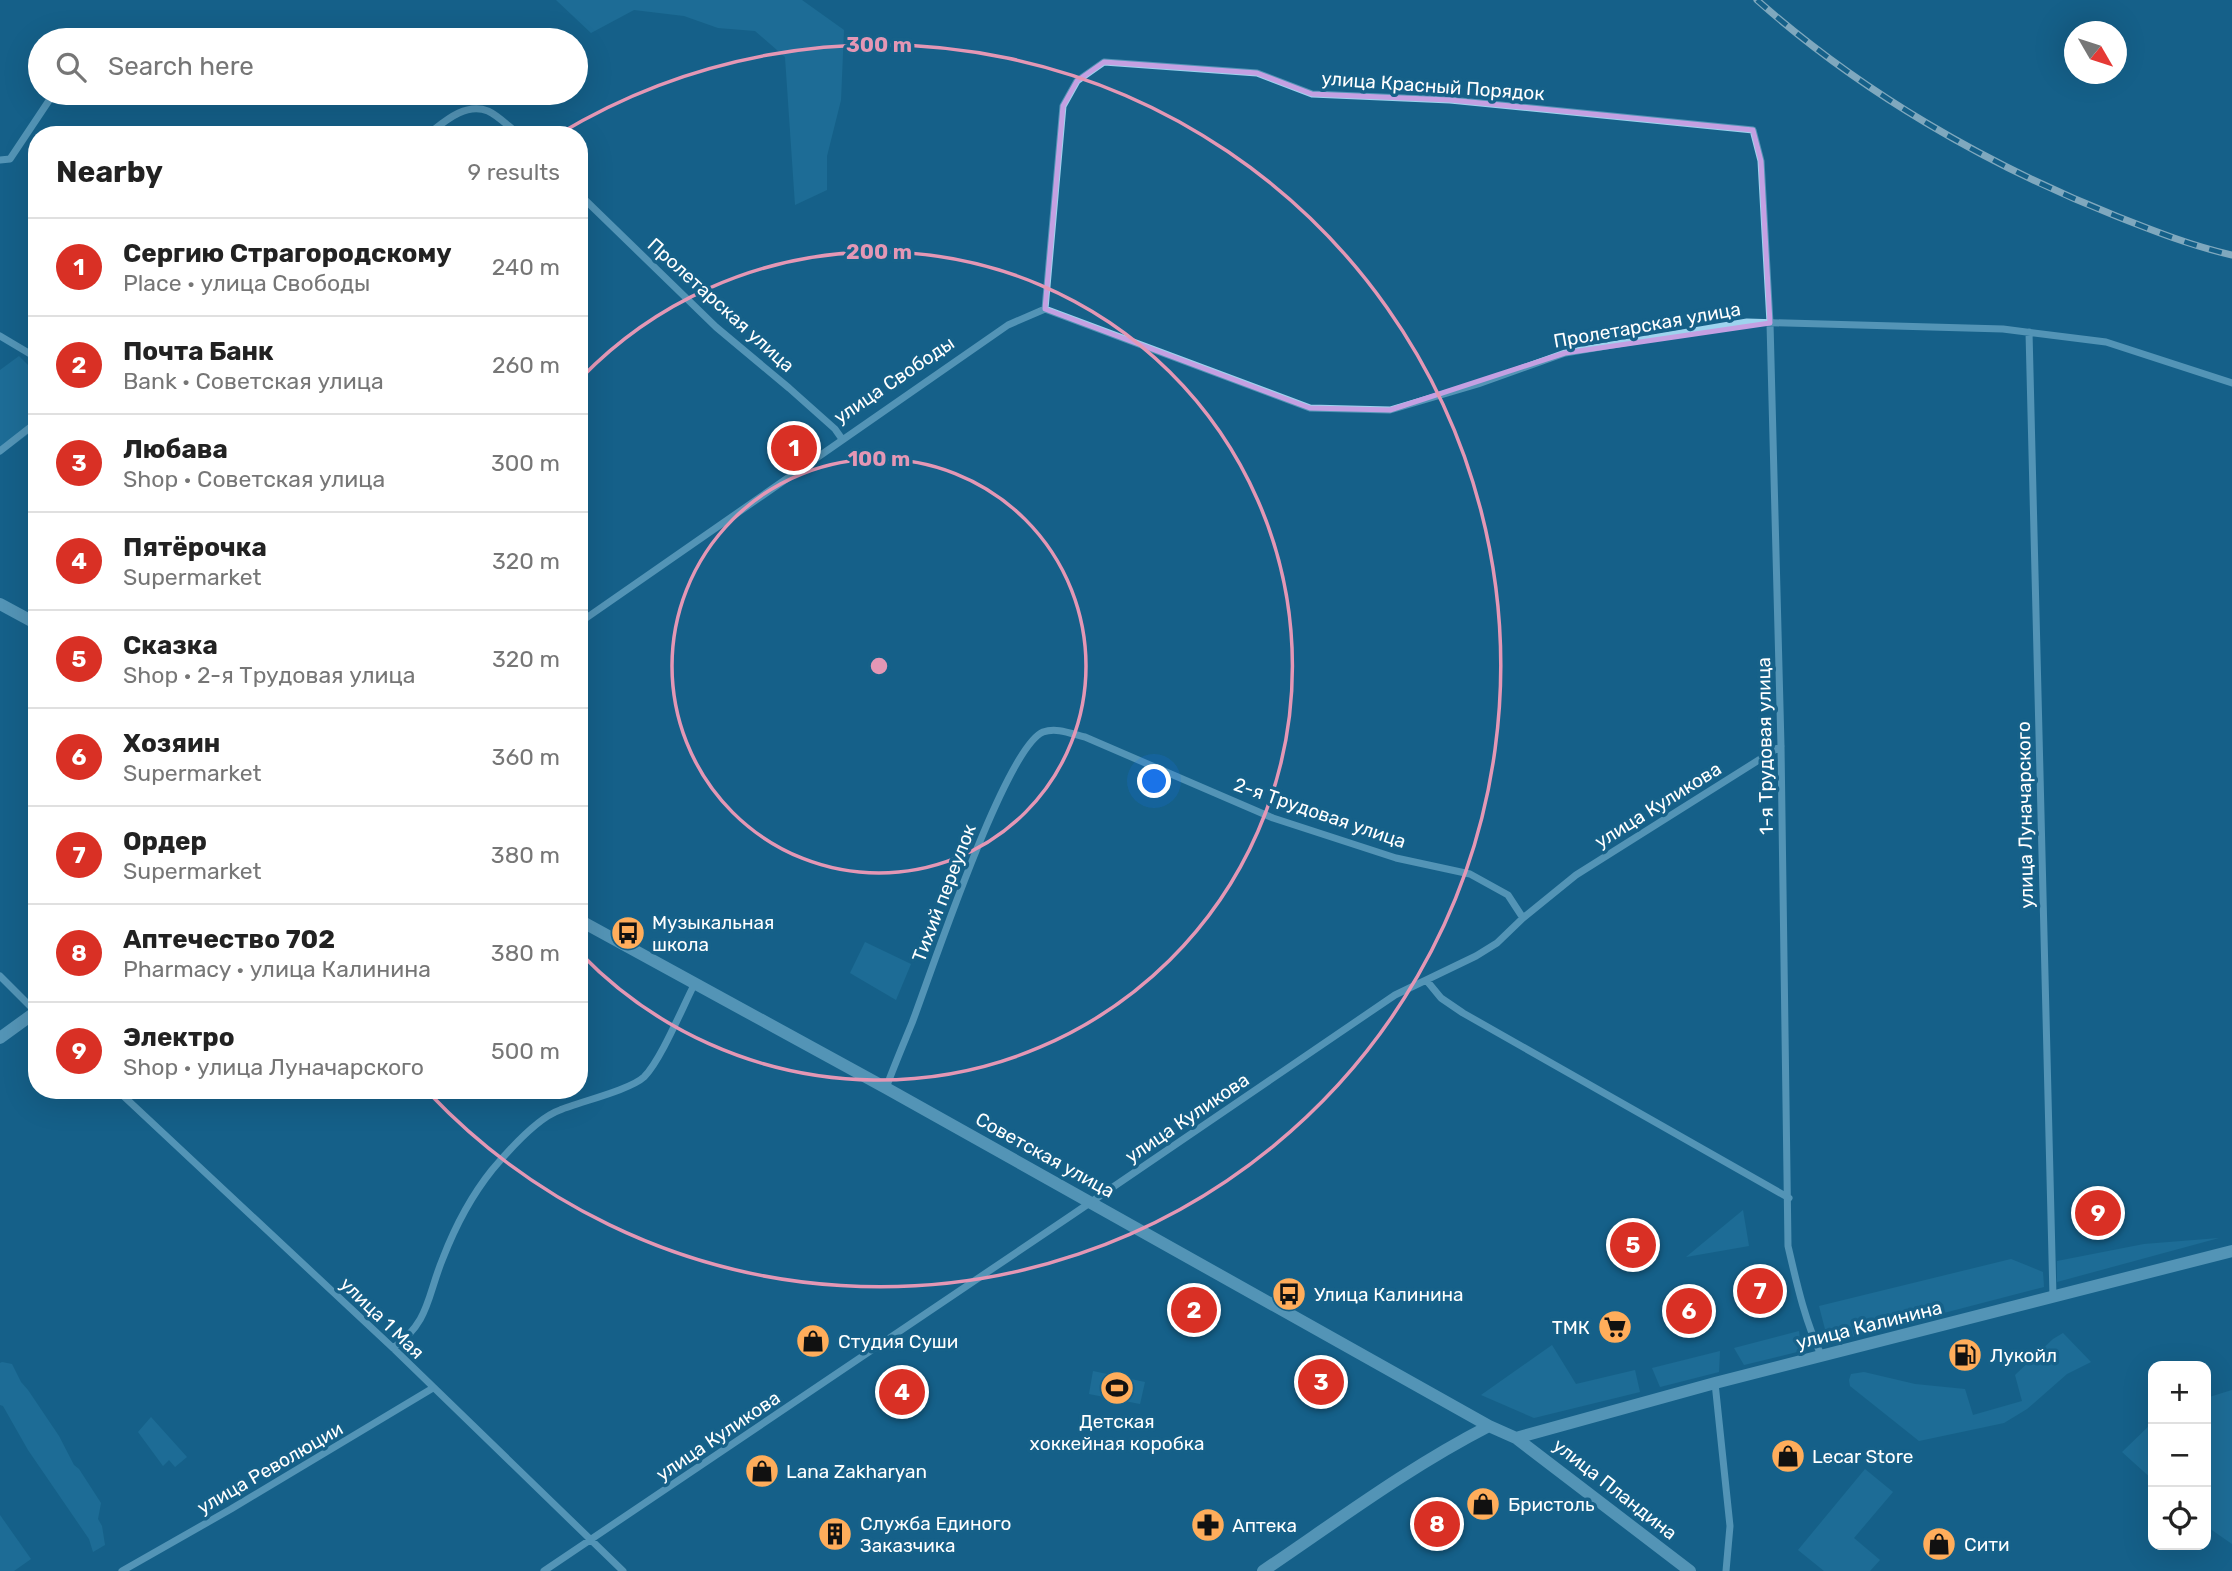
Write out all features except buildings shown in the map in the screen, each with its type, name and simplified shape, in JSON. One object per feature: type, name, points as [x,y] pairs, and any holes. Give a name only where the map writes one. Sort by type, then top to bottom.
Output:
[{"type":"street","name":"улица Красный Порядок","points":[[1045,309],[1063,106],[1077,81],[1104,62],[1256,73],[1312,94],[1450,100],[1753,130]]},
{"type":"street","points":[[32,126],[46,105]]},
{"type":"street","points":[[440,126],[459,112],[487,111],[508,126]]},
{"type":"street","name":"1-я Трудовая улица","points":[[1753,130],[1761,160],[1770,323],[1781,746],[1788,1246],[1811,1335],[1822,1357]]},
{"type":"street","points":[[0,160],[10,159],[28,132]]},
{"type":"street","name":"Пролетарская улица","points":[[588,203],[716,327],[789,388],[835,429],[842,439]]},
{"type":"street","name":"Пролетарская улица","points":[[1045,309],[1310,408],[1390,410],[1478,384],[1565,353],[1747,322],[2029,332],[2106,342],[2232,383]]},
{"type":"street","name":"улица Свободы","points":[[588,617],[1008,325],[1045,309]]},
{"type":"street","name":"улица Луначарского","points":[[2029,332],[2053,1298]]},
{"type":"street","points":[[0,336],[28,353]]},
{"type":"street","points":[[0,452],[28,429]]},
{"type":"street","points":[[0,604],[28,619]]},
{"type":"street","name":"2-я Трудовая улица","points":[[1057,730],[1085,737],[1273,818],[1396,858],[1470,874],[1508,895],[1523,918]]},
{"type":"street","name":"Тихий переулок","points":[[886,1087],[993,810],[1022,753],[1041,733],[1057,730]]},
{"type":"street","name":"улица Куликова","points":[[544,1571],[1395,995],[1497,943],[1523,918],[1576,876],[1781,746]]},
{"type":"street","name":"Советская улица","points":[[588,925],[886,1087],[1489,1426],[1516,1437]]},
{"type":"street","points":[[0,976],[28,1004]]},
{"type":"street","points":[[1427,981],[1441,998],[1463,1013],[1788,1198]]},
{"type":"street","points":[[393,1348],[406,1339],[424,1317],[443,1256],[466,1209],[492,1170],[534,1127],[556,1111],[603,1096],[643,1078],[695,983]]},
{"type":"street","points":[[0,1038],[28,1018]]},
{"type":"street","name":"улица 1 Мая","points":[[127,1099],[393,1348],[623,1571]]},
{"type":"street","name":"улица Калинина","points":[[1516,1437],[1715,1383],[2232,1251]]},
{"type":"street","points":[[1715,1383],[1730,1526],[1726,1571]]},
{"type":"street","name":"улица Революции","points":[[122,1571],[231,1510],[433,1388]]},
{"type":"street","points":[[1263,1571],[1416,1468],[1489,1426]]},
{"type":"street","name":"улица Пландина","points":[[1516,1437],[1690,1571]]},
{"type":"highlighted area","points":[[1104,62],[1257,73],[1312,94],[1450,100],[1753,130],[1761,161],[1770,323],[1565,353],[1390,410],[1310,408],[1045,309],[1063,106],[1077,81]]},
{"type":"shaded area","points":[[556,0],[802,0],[844,30],[841,100],[827,156],[827,190],[795,205],[785,57],[755,31],[718,28],[684,16],[634,10],[591,33]]},
{"type":"shaded area","points":[[19,356],[28,365],[28,435],[0,455],[0,370]]},
{"type":"shaded area","points":[[865,942],[911,964],[896,1000],[850,973]]},
{"type":"shaded area","points":[[1743,1210],[1749,1246],[1686,1257]]},
{"type":"shaded area","points":[[2219,1238],[2057,1282],[2057,1261],[2144,1244]]},
{"type":"shaded area","points":[[2011,1259],[2043,1272],[2044,1287],[1836,1341],[1826,1333],[1819,1306]]},
{"type":"shaded area","points":[[1799,1331],[1801,1351],[1744,1365],[1734,1348]]},
{"type":"shaded area","points":[[2063,1333],[2091,1362],[2067,1374],[2027,1409],[2004,1423],[1919,1441],[1850,1386],[1851,1374],[1864,1372],[1915,1384],[1965,1389],[1973,1415],[2022,1401],[2015,1375]]},
{"type":"shaded area","points":[[1552,1345],[1576,1384],[1635,1370],[1640,1392],[1534,1418],[1481,1395]]},
{"type":"shaded area","points":[[1720,1351],[1719,1372],[1660,1387],[1652,1368]]},
{"type":"shaded area","points":[[2,1362],[12,1364],[21,1382],[59,1436],[74,1465],[101,1503],[98,1519],[105,1545],[93,1552],[89,1539],[0,1405]]},
{"type":"shaded area","name":"Детская хоккейная коробка","points":[[1093,1371],[1145,1382],[1140,1404],[1089,1394]]},
{"type":"shaded area","points":[[2232,1390],[2232,1544],[2211,1529],[2211,1396]]},
{"type":"shaded area","points":[[151,1417],[187,1457],[175,1467],[169,1460],[163,1466],[138,1432]]},
{"type":"shaded area","points":[[2148,1427],[2148,1475],[2122,1452]]},
{"type":"shaded area","points":[[1865,1469],[1893,1492],[1854,1538],[1880,1560],[1870,1571],[1824,1571],[1798,1550]]},
{"type":"shaded area","points":[[0,1515],[31,1559],[14,1571],[0,1571]]},
{"type":"railway","points":[[1757,0],[1797,34],[1882,95],[1973,150],[2116,216],[2188,243],[2232,255]]},
{"type":"place","name":"Сергию Страгородскому","points":[[794,448]]},
{"type":"place","name":"Музыкальная школа","points":[[628,933]]},
{"type":"place","name":"Электро","points":[[2098,1213]]},
{"type":"place","name":"Сказка","points":[[1633,1245]]},
{"type":"place","name":"Ордер","points":[[1760,1291]]},
{"type":"place","name":"Улица Калинина","points":[[1289,1294]]},
{"type":"place","name":"Почта Банк","points":[[1194,1310]]},
{"type":"place","name":"Хозяин","points":[[1689,1311]]},
{"type":"place","name":"ТМК","points":[[1615,1327]]},
{"type":"place","name":"Студия Суши","points":[[813,1341]]},
{"type":"place","name":"Лукойл","points":[[1965,1355]]},
{"type":"place","name":"Любава","points":[[1321,1382]]},
{"type":"place","name":"Детская хоккейная коробка","points":[[1117,1388]]},
{"type":"place","name":"Пятёрочка","points":[[902,1392]]},
{"type":"place","name":"Lecar Store","points":[[1788,1456]]},
{"type":"place","name":"Lana Zakharyan","points":[[762,1471]]},
{"type":"place","name":"Бристоль","points":[[1483,1504]]},
{"type":"place","name":"Аптечество 702","points":[[1437,1524]]},
{"type":"place","name":"Аптека","points":[[1208,1525]]},
{"type":"place","name":"Служба Единого Заказчика","points":[[835,1534]]},
{"type":"place","name":"Сити","points":[[1939,1544]]}]
